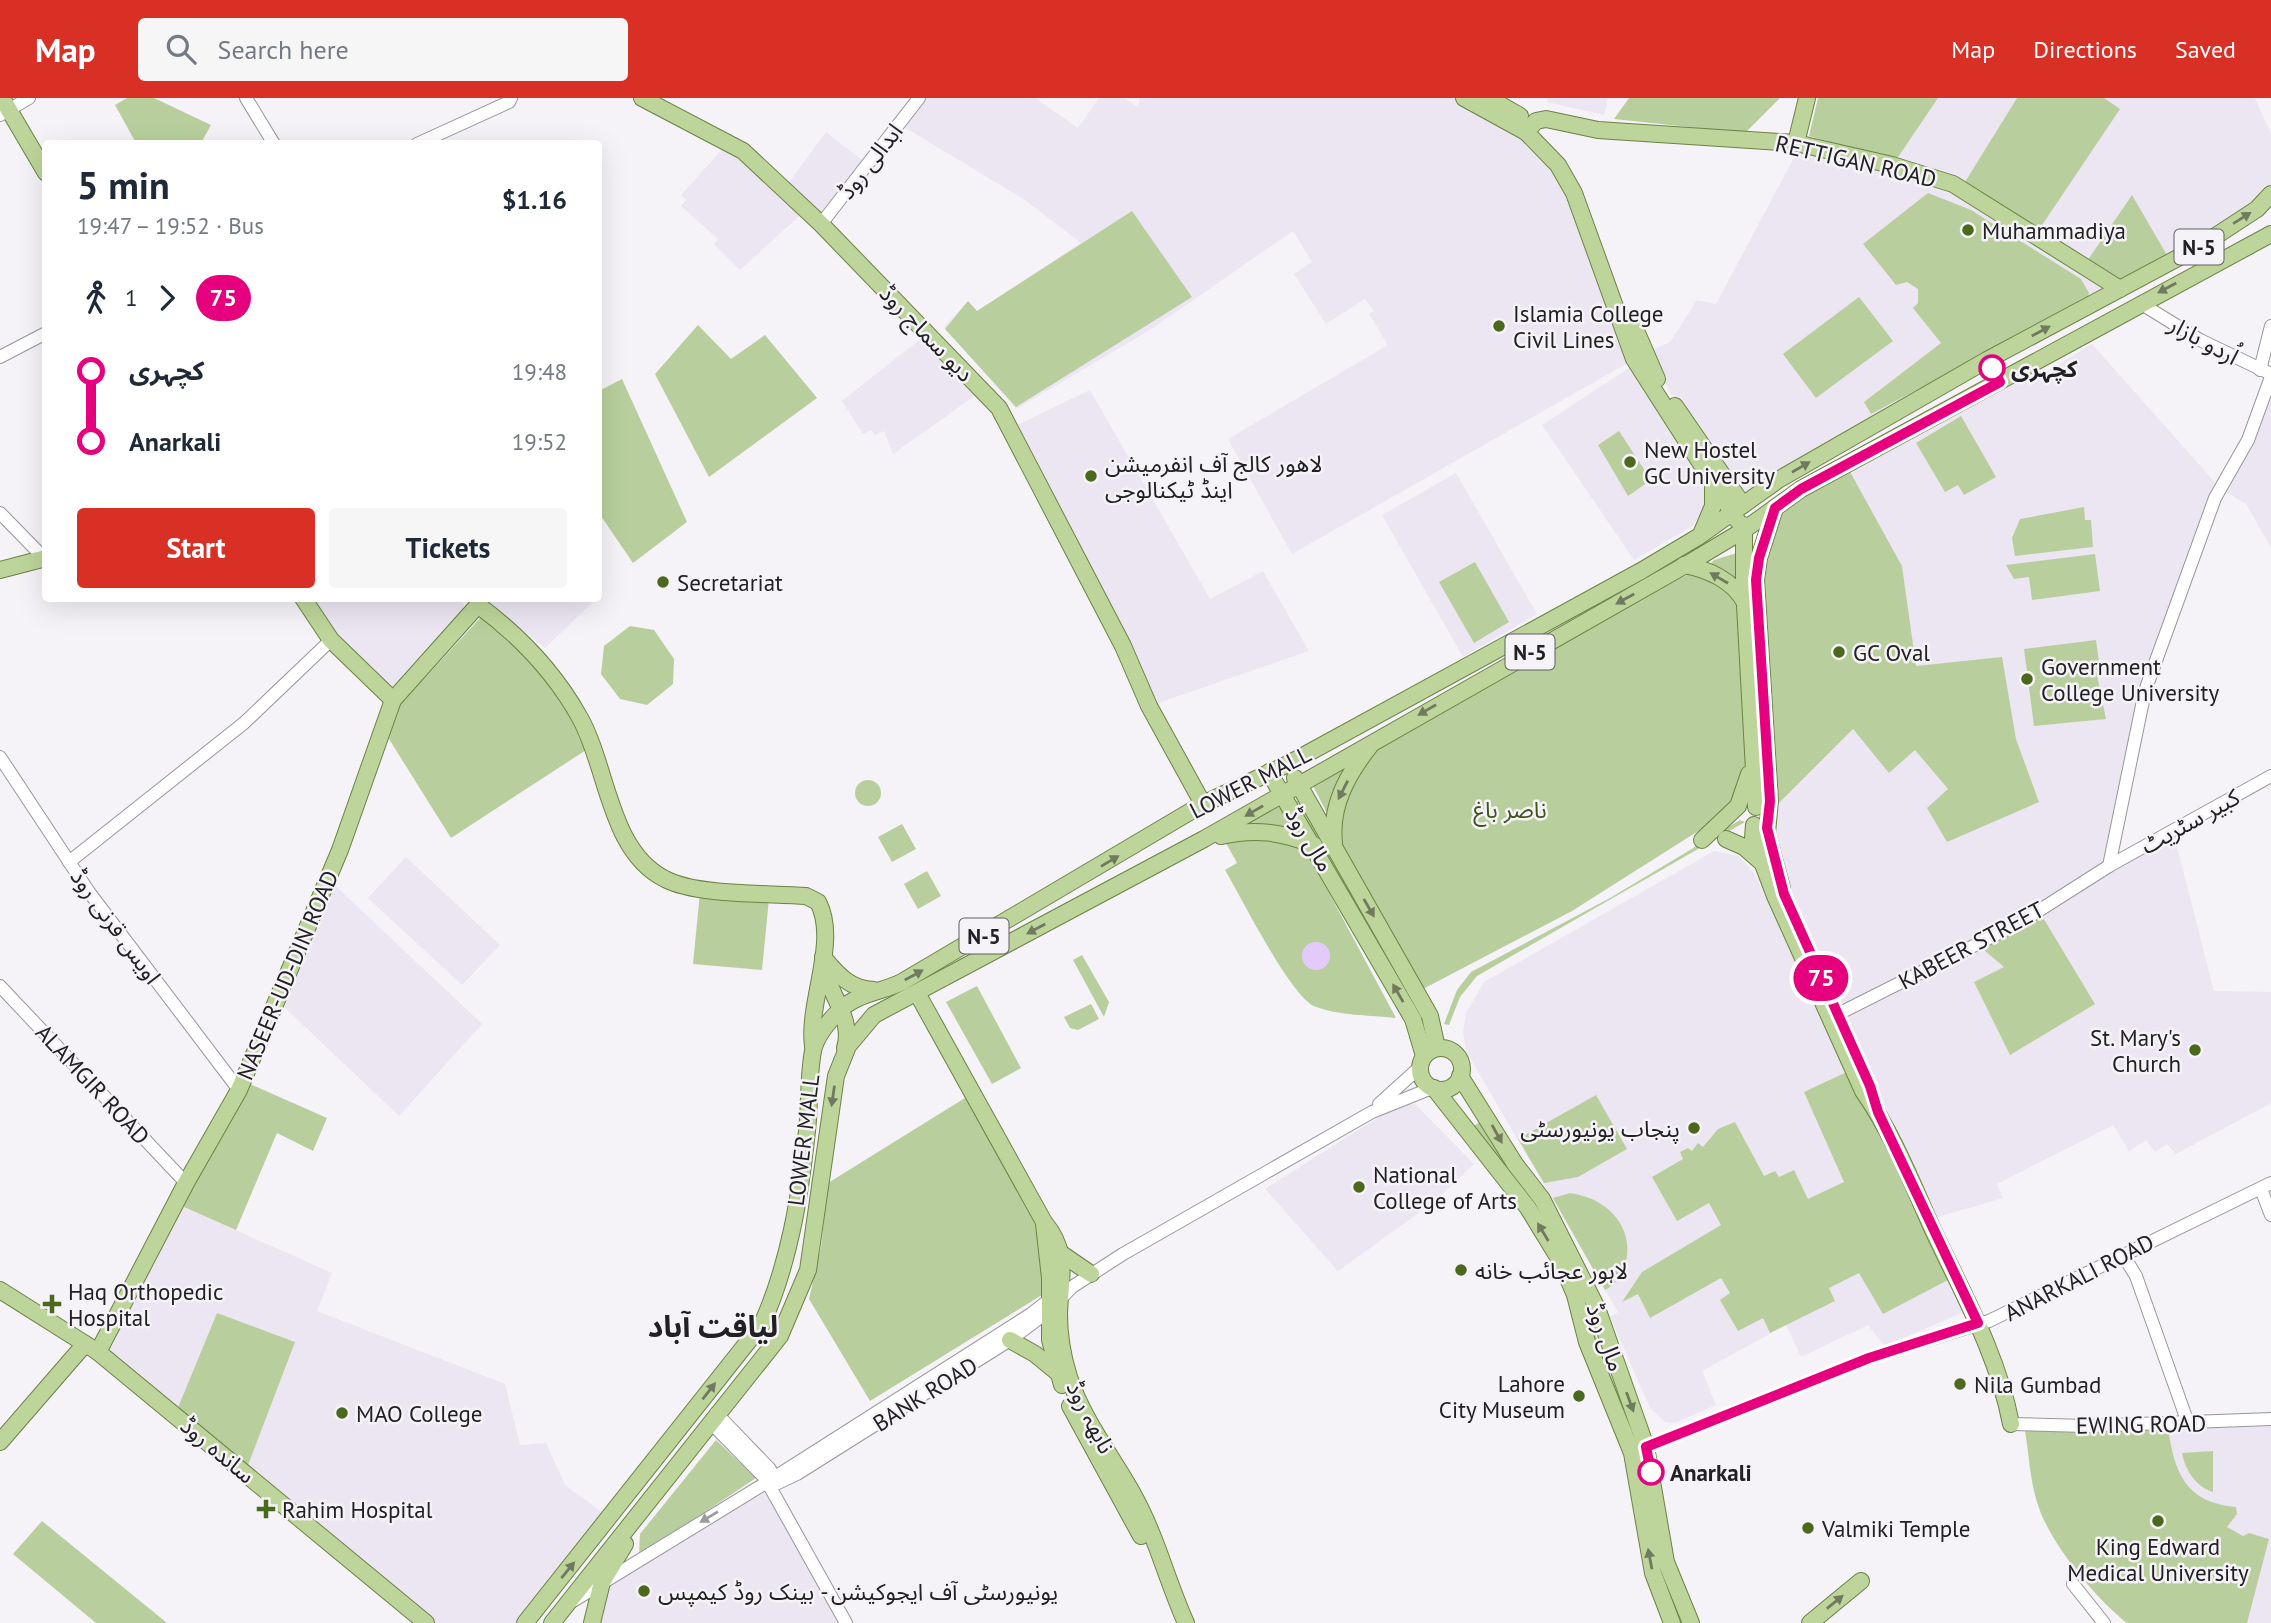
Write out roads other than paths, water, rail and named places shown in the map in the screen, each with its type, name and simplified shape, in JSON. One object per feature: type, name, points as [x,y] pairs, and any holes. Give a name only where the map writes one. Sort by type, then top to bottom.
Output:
[{"type":"main road","name":"دیو سماج روڈ","points":[[642,98],[743,151],[821,224],[1005,415],[1123,646],[1149,706],[1203,804]]},
{"type":"main road","points":[[1464,98],[1529,128],[1552,156],[1574,193],[1634,359],[1712,481],[1738,509]]},
{"type":"main road","points":[[1489,98],[1562,155],[1580,182],[1656,377],[1738,509],[1744,530],[1745,603],[1761,817],[1784,894],[1834,1016]]},
{"type":"main road","points":[[1796,143],[1807,98]]},
{"type":"main road","points":[[4,107],[42,167]]},
{"type":"main road","name":"RETTIGAN ROAD","points":[[1529,128],[1546,119],[1598,130],[1796,143],[1892,165],[1953,184],[2120,289]]},
{"type":"main road","name":"LOWER MALL","points":[[525,1623],[762,1324],[777,1291],[791,1239],[807,1133],[813,1050],[825,1027],[840,1009],[859,998],[886,990],[1007,923],[1203,804],[1287,764],[1542,626],[1698,537],[1778,480],[1987,360],[2202,245],[2257,209],[2271,194]]},
{"type":"main road","name":"LOWER MALL","points":[[552,1623],[780,1336],[801,1292],[814,1243],[836,1076],[841,1059],[855,1036],[874,1015],[1204,839],[1744,530],[1801,489],[2271,233]]},
{"type":"main road","points":[[2085,308],[2096,290],[2091,272]]},
{"type":"main road","points":[[1987,360],[2000,382]]},
{"type":"main road","points":[[1698,537],[1710,516],[1712,481]]},
{"type":"main road","points":[[1775,508],[1759,558],[1756,580],[1770,801],[1753,838],[1762,863],[1870,1086],[1878,1112],[1978,1323],[1997,1368],[2011,1424]]},
{"type":"main road","points":[[0,570],[42,560]]},
{"type":"main road","points":[[1684,565],[1721,579],[1733,587],[1745,603]]},
{"type":"main road","points":[[306,602],[331,640],[393,701]]},
{"type":"main road","points":[[474,602],[552,673],[598,754],[615,819],[646,864],[665,880],[678,885],[813,898],[818,902],[825,918],[823,957],[813,1016],[813,1050]]},
{"type":"main road","name":"NASEER-UD-DIN ROAD","points":[[0,1442],[92,1348],[239,1090],[340,850],[393,701],[474,602]]},
{"type":"main road","points":[[1334,849],[1333,822],[1337,802],[1357,762],[1376,739]]},
{"type":"main road","points":[[1702,840],[1709,830],[1729,817],[1741,801],[1754,744]]},
{"type":"main road","name":"مال روڈ","points":[[1287,764],[1430,1016],[1427,1057]]},
{"type":"main road","name":"مال روڈ","points":[[1269,772],[1314,845],[1413,1019],[1427,1057]]},
{"type":"main road","points":[[1204,839],[1243,831],[1272,832],[1314,845]]},
{"type":"main road","points":[[1727,839],[1744,847],[1762,863]]},
{"type":"main road","points":[[823,957],[854,987],[886,990]]},
{"type":"main road","points":[[823,957],[828,986],[840,1009],[848,1034],[841,1059]]},
{"type":"main road","name":"نابھہ روڈ","points":[[917,993],[1044,1222],[1054,1234],[1059,1252],[1060,1322],[1070,1378],[1086,1415],[1135,1496],[1174,1587],[1177,1603],[1186,1623]]},
{"type":"main road","points":[[840,1009],[858,1016],[874,1015]]},
{"type":"main road","points":[[1450,1050],[1458,1056],[1460,1076],[1452,1086],[1433,1088],[1423,1079],[1427,1057],[1450,1050]]},
{"type":"main road","name":"مال روڈ","points":[[1460,1076],[1515,1164],[1542,1199],[1597,1308],[1639,1450],[1666,1562],[1690,1623]]},
{"type":"main road","name":"مال روڈ","points":[[1433,1088],[1528,1208],[1561,1262],[1579,1306],[1587,1342],[1639,1450],[1653,1573],[1672,1623]]},
{"type":"main road","name":"نابھہ روڈ","points":[[1044,1222],[1059,1297],[1050,1340],[1057,1373],[1080,1428],[1124,1503],[1167,1591],[1177,1603]]},
{"type":"main road","points":[[1059,1252],[1091,1275]]},
{"type":"main road","name":"ساندہ روڈ","points":[[0,1290],[92,1348],[426,1623]]},
{"type":"main road","points":[[1010,1340],[1035,1354],[1057,1373]]},
{"type":"main road","points":[[592,1623],[602,1582],[666,1480]]},
{"type":"main road","points":[[1810,1623],[1861,1581]]},
{"type":"street","points":[[4,107],[29,98]]},
{"type":"street","points":[[246,98],[272,140]]},
{"type":"street","points":[[426,140],[509,102],[511,98]]},
{"type":"street","name":"ابدالی روڈ","points":[[821,224],[919,98]]},
{"type":"street","name":"اُردو بازار","points":[[2140,303],[2200,340],[2267,374]]},
{"type":"street","points":[[2109,866],[2146,691],[2215,498],[2248,440],[2267,374],[2271,326]]},
{"type":"street","points":[[0,357],[42,334]]},
{"type":"street","points":[[0,513],[42,556]]},
{"type":"street","points":[[69,862],[244,723],[331,640]]},
{"type":"street","name":"اویس قرنی روڈ","points":[[0,757],[69,862],[239,1090]]},
{"type":"street","name":"کبیر سٹریٹ","points":[[2109,866],[2271,776]]},
{"type":"street","name":"KABEER STREET","points":[[1834,1016],[2021,922],[2109,866]]},
{"type":"street","name":"ALAMGIR ROAD","points":[[0,986],[186,1183]]},
{"type":"street","name":"BANK ROAD","points":[[1371,1112],[1427,1057]]},
{"type":"street","name":"BANK ROAD","points":[[773,1480],[1091,1275],[1371,1112],[1433,1088]]},
{"type":"street","points":[[2266,1186],[2271,1216]]},
{"type":"street","name":"ANARKALI ROAD","points":[[1639,1450],[1869,1358],[1989,1321],[2266,1186]]},
{"type":"street","points":[[2123,1255],[2136,1276],[2188,1423]]},
{"type":"street","name":"BANK ROAD","points":[[565,1605],[1010,1340],[1059,1297]]},
{"type":"street","points":[[713,1417],[773,1480],[846,1623]]},
{"type":"street","name":"EWING ROAD","points":[[2011,1424],[2188,1423],[2271,1419]]},
{"type":"street","points":[[2073,1584],[2104,1623]]},
{"type":"place","name":"Muhammadiya","points":[[1968,230]]},
{"type":"place","name":"Islamia College Civil Lines","points":[[1499,326]]},
{"type":"place","name":"کچہری","points":[[1992,368]]},
{"type":"place","name":"New Hostel GC University","points":[[1630,462]]},
{"type":"place","name":"لاھور کالج آف انفرمیشن اینڈ ٹیکنالوجی","points":[[1091,476]]},
{"type":"place","name":"Secretariat","points":[[663,582]]},
{"type":"place","name":"GC Oval","points":[[1839,652]]},
{"type":"place","name":"Government College University","points":[[2027,679]]},
{"type":"place","name":"St. Mary's Church","points":[[2195,1050]]},
{"type":"place","name":"پنجاب یونیورسٹی","points":[[1694,1128]]},
{"type":"place","name":"National College of Arts","points":[[1359,1187]]},
{"type":"place","name":"لاہور عجائب خانه","points":[[1461,1270]]},
{"type":"place","name":"Haq Orthopedic Hospital","points":[[52,1304]]},
{"type":"place","name":"Nila Gumbad","points":[[1960,1384]]},
{"type":"place","name":"Lahore City Museum","points":[[1579,1396]]},
{"type":"place","name":"MAO College","points":[[342,1413]]},
{"type":"place","name":"Anarkali","points":[[1651,1472]]},
{"type":"place","name":"Rahim Hospital","points":[[266,1509]]},
{"type":"place","name":"King Edward Medical University","points":[[2158,1521]]},
{"type":"place","name":"Valmiki Temple","points":[[1808,1528]]},
{"type":"place","name":"یونیورسٹی آف ایجوکیشن - بینک روڈ کیمپس","points":[[644,1591]]},
{"type":"district","name":"لیاقت آباد","points":[[713,1325]]},
{"type":"park label","name":"ناصر باغ","points":[[1510,809]]}]
